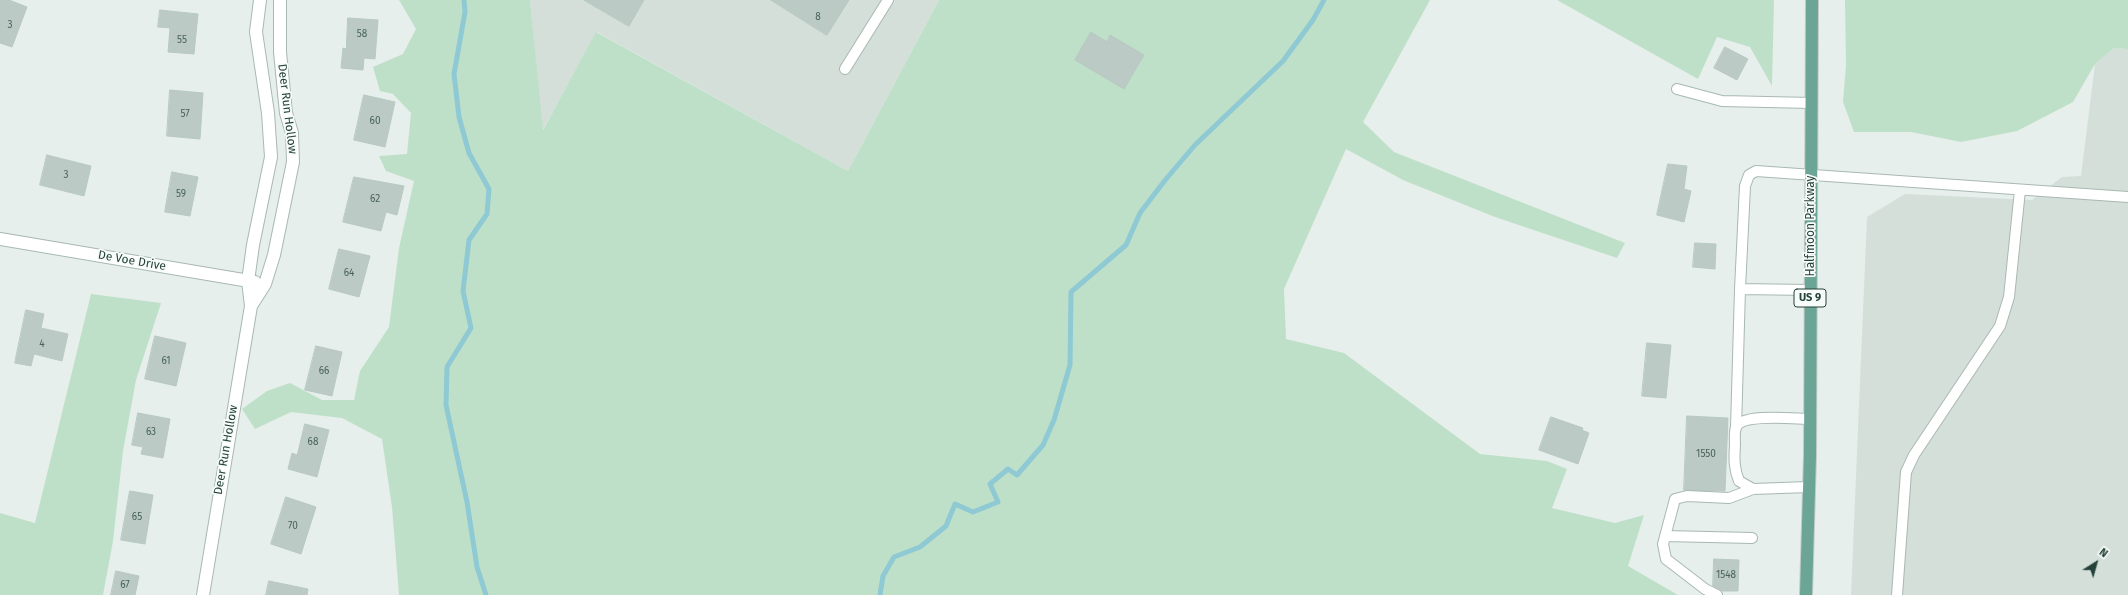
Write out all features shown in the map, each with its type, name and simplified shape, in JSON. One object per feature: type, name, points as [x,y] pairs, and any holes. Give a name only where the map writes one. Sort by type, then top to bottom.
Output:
[{"type":"main road","name":"Halfmoon Parkway","points":[[1806,595],[1810,419],[1812,0]]},
{"type":"street","name":"Deer Run Hollow","points":[[203,595],[251,306],[248,281],[253,246],[271,157],[268,113],[256,32],[260,0]]},
{"type":"street","name":"Deer Run Hollow","points":[[251,306],[264,284],[274,255],[293,162],[292,133],[286,113],[280,52],[280,0]]},
{"type":"street","points":[[268,113],[286,113]]},
{"type":"street","name":"De Voe Drive","points":[[0,239],[264,284]]},
{"type":"lane","points":[[845,69],[888,0]]},
{"type":"lane","points":[[1676,89],[1722,101],[1812,103]]},
{"type":"lane","points":[[1753,489],[1739,481],[1734,470],[1745,186],[1749,175],[1756,171],[2128,197]]},
{"type":"lane","points":[[1897,595],[1906,472],[1914,455],[2000,326],[2009,297],[2020,190]]},
{"type":"lane","points":[[1740,289],[1810,290]]},
{"type":"lane","points":[[1736,428],[1747,419],[1810,419]]},
{"type":"lane","points":[[1718,595],[1705,589],[1666,559],[1663,544],[1675,499],[1687,496],[1729,498],[1753,489],[1809,487]]},
{"type":"lane","points":[[1665,536],[1752,538]]},
{"type":"shaded area","points":[[530,0],[939,0],[848,171],[597,32],[542,131]]},
{"type":"shaded area","points":[[2114,48],[2128,49],[2128,595],[1851,595],[1867,217],[1905,194],[2032,200],[2062,177],[2081,176],[2095,64]]},
{"type":"green space","points":[[399,0],[530,0],[543,130],[596,32],[848,171],[939,0],[1430,0],[1363,122],[1394,152],[1625,243],[1617,258],[1495,217],[1403,180],[1346,149],[1284,289],[1286,339],[1344,353],[1480,454],[1547,461],[1567,469],[1552,508],[1615,523],[1644,515],[1628,566],[1678,595],[399,595],[392,507],[382,439],[342,418],[291,412],[255,429],[242,409],[267,391],[290,383],[322,400],[354,400],[360,371],[389,327],[399,248],[414,181],[386,171],[379,156],[407,154],[411,113],[393,94],[380,91],[373,67],[403,54],[416,29]]},
{"type":"green space","points":[[1557,0],[1774,0],[1772,86],[1750,47],[1717,37],[1698,79]]},
{"type":"green space","points":[[1845,0],[2128,0],[2128,49],[2114,48],[2095,64],[2073,102],[2017,131],[1961,142],[1911,132],[1854,132],[1843,102],[1846,65]]},
{"type":"green space","points":[[91,294],[161,303],[136,380],[123,451],[113,541],[103,595],[0,595],[0,513],[35,523]]},
{"type":"building","points":[[0,0],[9,0],[27,7],[12,47],[0,43]]},
{"type":"building","points":[[584,0],[644,0],[629,26]]},
{"type":"building","points":[[771,0],[849,0],[827,35]]},
{"type":"building","points":[[160,10],[198,14],[194,54],[168,52],[170,28],[158,27]]},
{"type":"building","points":[[348,18],[378,20],[375,59],[364,58],[363,70],[341,68],[343,48],[346,49]]},
{"type":"building","points":[[1091,32],[1107,42],[1110,35],[1144,55],[1124,89],[1075,60]]},
{"type":"building","points":[[1725,47],[1748,59],[1737,80],[1714,68]]},
{"type":"building","points":[[170,90],[203,93],[200,139],[167,136]]},
{"type":"building","points":[[364,95],[395,102],[385,147],[354,140]]},
{"type":"building","points":[[47,155],[91,166],[84,196],[40,185]]},
{"type":"building","points":[[1668,164],[1687,166],[1684,189],[1691,191],[1684,222],[1657,215]]},
{"type":"building","points":[[172,172],[198,177],[190,216],[165,212]]},
{"type":"building","points":[[354,177],[404,186],[397,215],[386,212],[381,231],[343,222]]},
{"type":"building","points":[[1695,243],[1716,244],[1715,269],[1693,267]]},
{"type":"building","points":[[339,249],[370,256],[359,297],[329,289]]},
{"type":"building","points":[[26,310],[44,314],[41,328],[68,334],[62,361],[34,354],[31,366],[15,363]]},
{"type":"building","points":[[155,336],[186,343],[176,386],[145,379]]},
{"type":"building","points":[[1647,343],[1671,345],[1666,398],[1642,396]]},
{"type":"building","points":[[316,346],[342,352],[332,396],[305,390]]},
{"type":"building","points":[[138,413],[170,419],[163,458],[141,454],[143,447],[132,445]]},
{"type":"building","points":[[1687,416],[1728,418],[1725,491],[1684,490]]},
{"type":"building","points":[[1551,417],[1583,428],[1582,430],[1589,433],[1578,464],[1539,450]]},
{"type":"building","points":[[305,424],[329,430],[317,477],[288,469],[292,453],[297,455]]},
{"type":"building","points":[[130,491],[153,495],[145,544],[121,540]]},
{"type":"building","points":[[286,497],[316,507],[301,554],[271,544]]},
{"type":"building","points":[[1714,559],[1739,560],[1738,591],[1722,591],[1713,586]]},
{"type":"building","points":[[116,571],[139,576],[135,595],[111,595]]},
{"type":"building","points":[[269,581],[308,589],[307,595],[266,595]]},
{"type":"waterway","points":[[464,0],[465,12],[454,74],[459,117],[469,153],[489,189],[487,214],[469,240],[463,291],[471,328],[447,367],[446,405],[467,502],[477,567],[486,595]]},
{"type":"waterway","points":[[880,595],[883,576],[894,557],[920,547],[946,526],[955,504],[973,512],[998,502],[990,484],[1008,469],[1017,475],[1043,445],[1054,420],[1070,365],[1071,292],[1126,245],[1140,213],[1166,179],[1195,145],[1283,61],[1313,20],[1324,0]]}]
